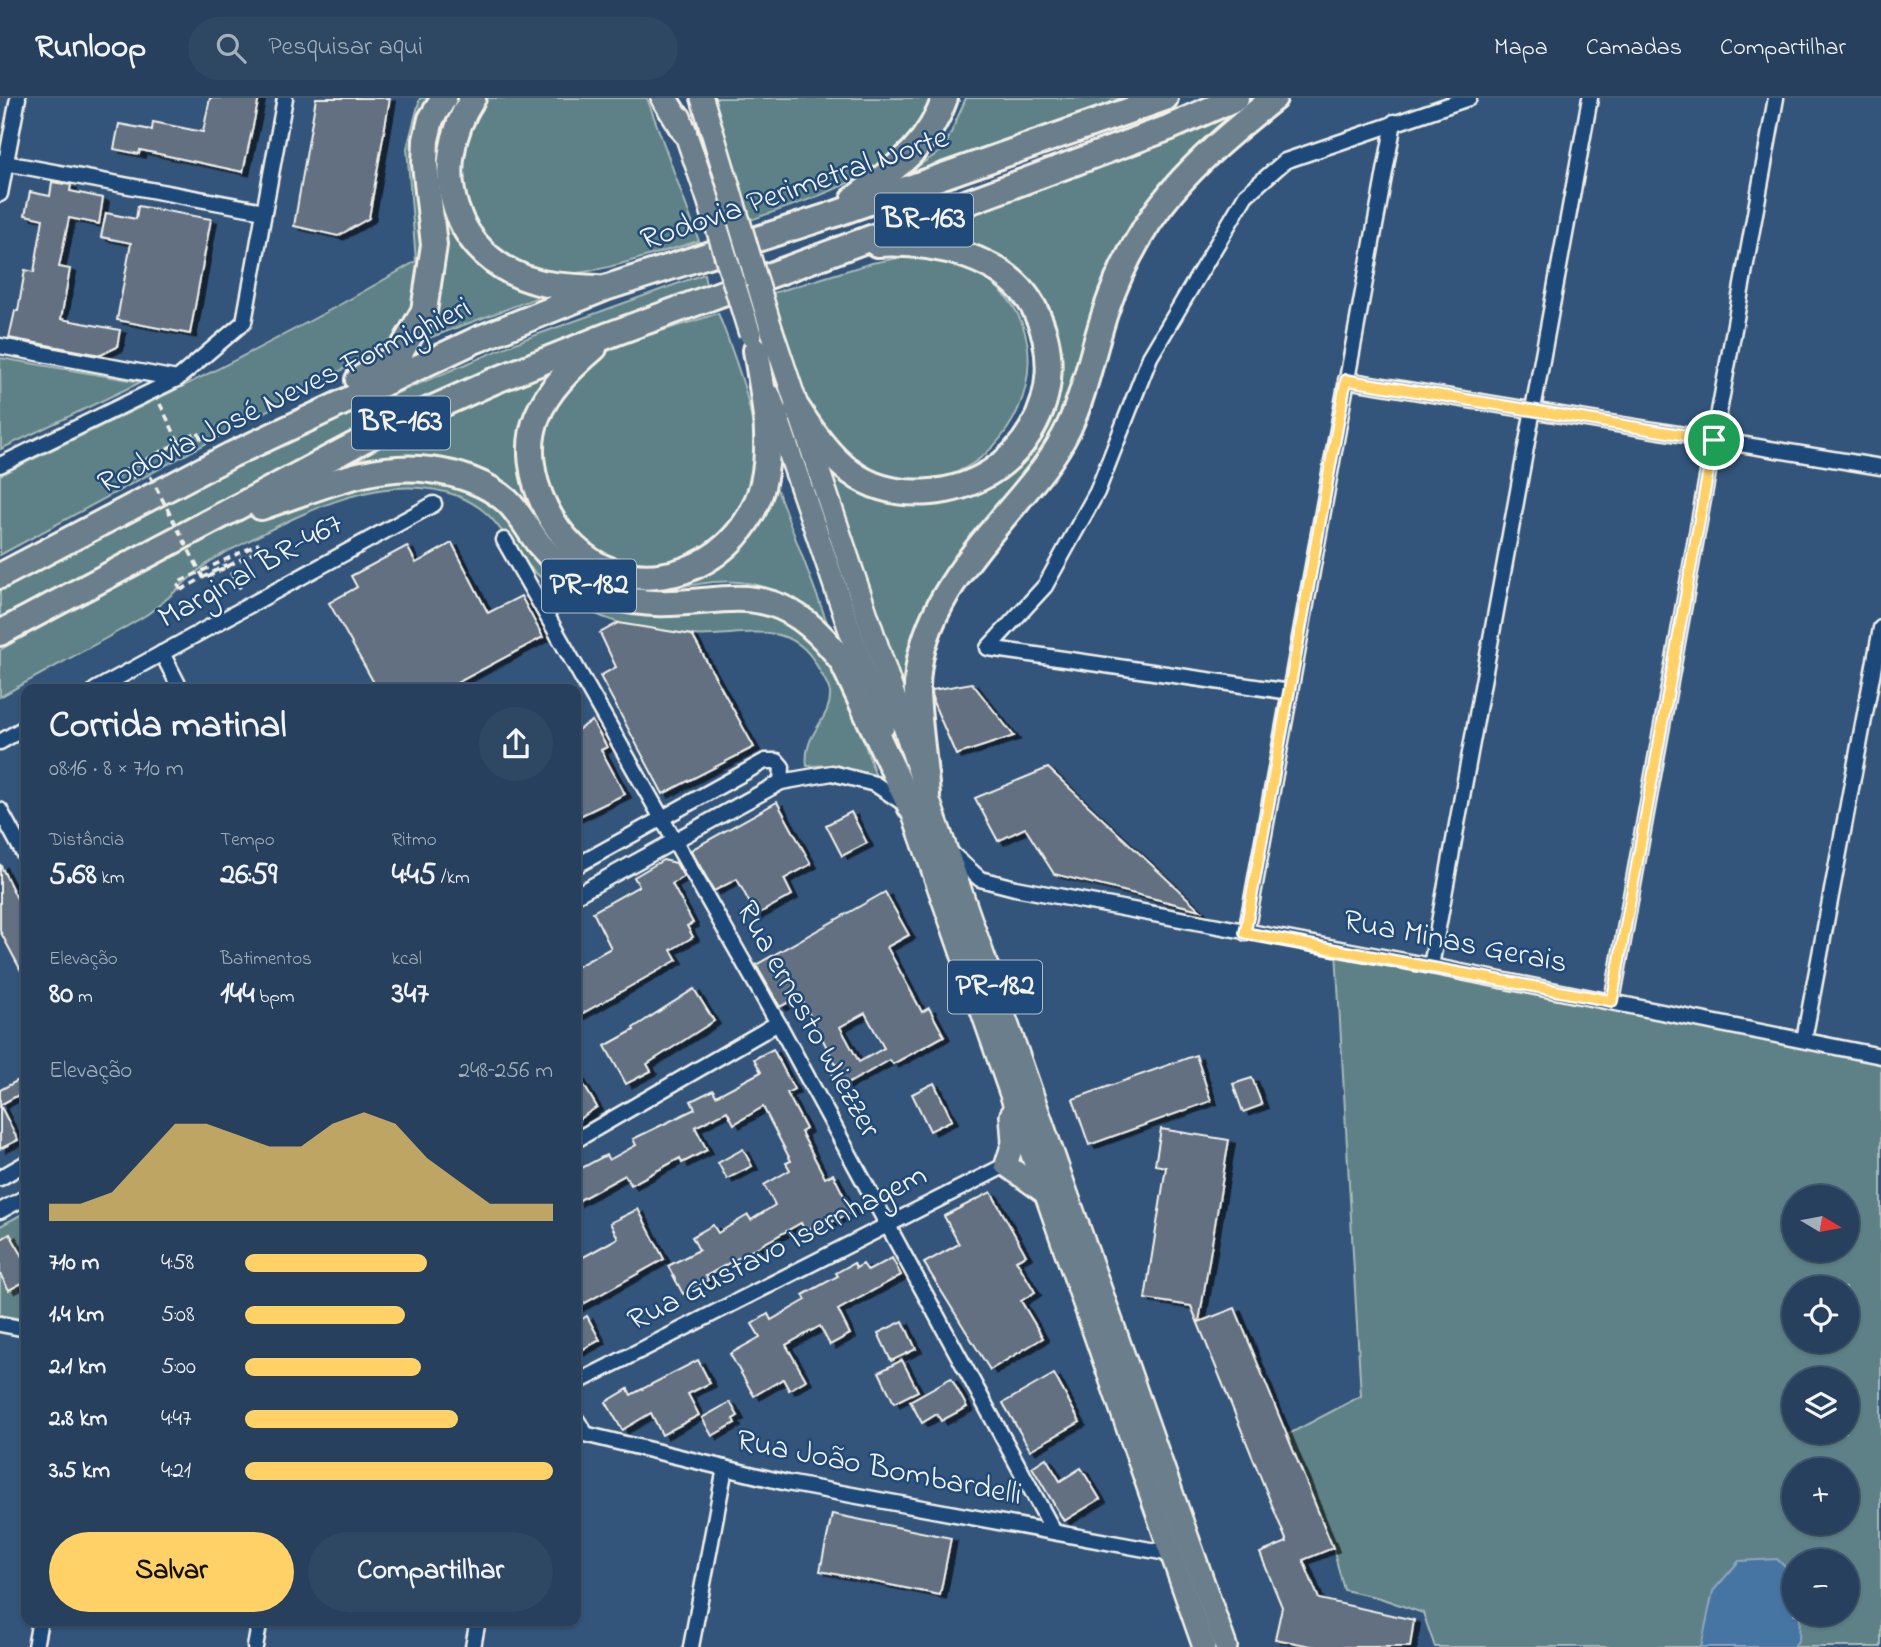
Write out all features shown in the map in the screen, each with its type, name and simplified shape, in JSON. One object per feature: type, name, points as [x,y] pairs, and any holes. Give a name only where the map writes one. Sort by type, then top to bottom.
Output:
[{"type":"highway","points":[[231,455],[282,421],[399,355],[413,332],[424,311],[432,270],[433,223],[425,164],[426,140],[431,119],[444,98]]},
{"type":"highway","points":[[473,98],[460,118],[450,149],[449,182],[455,208],[471,239],[495,261],[521,276],[538,282],[605,288]]},
{"type":"highway","points":[[664,98],[684,131]]},
{"type":"highway","points":[[835,214],[917,150],[930,134],[945,98]]},
{"type":"highway","name":"Rodovia Perimetral Norte","points":[[605,288],[835,214],[1165,98]]},
{"type":"highway","name":"BR-163","points":[[0,633],[375,434],[609,335],[1168,128],[1236,98]]},
{"type":"highway","points":[[919,802],[918,682],[924,648],[939,604],[966,562],[1040,475],[1070,425],[1115,286],[1147,220],[1176,183],[1275,98]]},
{"type":"highway","points":[[797,408],[822,447],[837,463],[869,485],[916,493],[946,491],[972,484],[999,468],[1016,453],[1034,424],[1045,398],[1049,380],[1049,352],[1035,310],[1002,274],[958,253],[911,243],[845,248]]},
{"type":"highway","name":"Rodovia José Neves Formighieri","points":[[0,576],[231,455],[476,340],[605,288]]},
{"type":"highway","points":[[609,335],[568,372],[544,404],[532,438],[532,458],[546,509],[562,533],[592,559],[612,571],[654,576],[699,566],[716,556],[751,518],[764,481],[767,422],[753,342]]},
{"type":"highway","name":"PR-182","points":[[200,525],[379,470],[401,467],[433,470],[467,479],[492,489],[509,503],[554,559],[594,589],[612,596],[658,602],[746,598],[762,600],[800,616],[830,644],[842,661],[919,802]]},
{"type":"main road","points":[[674,98],[753,342],[919,802]]},
{"type":"main road","name":"PR-182","points":[[702,98],[770,325],[1009,1084],[1204,1647]]},
{"type":"main road","name":"PR-182","points":[[919,802],[946,848],[1226,1647]]},
{"type":"main road","points":[[1009,1084],[1013,1143],[1006,1166],[1020,1172],[1047,1195]]},
{"type":"street","points":[[0,194],[3,162],[18,98]]},
{"type":"street","points":[[0,465],[177,379],[244,323],[285,98]]},
{"type":"street","points":[[1290,692],[988,648],[1045,586],[1097,492],[1150,357],[1246,195],[1285,161],[1469,98]]},
{"type":"street","points":[[1430,966],[1590,98]]},
{"type":"street","points":[[1612,1001],[1776,98]]},
{"type":"street","points":[[1245,933],[1394,122]]},
{"type":"street","points":[[3,162],[264,211]]},
{"type":"street","points":[[0,346],[177,379]]},
{"type":"street","points":[[1346,380],[1881,467]]},
{"type":"street","name":"Marginal BR-467","points":[[106,684],[435,504]]},
{"type":"street","name":"Rua ernesto Wiezzer","points":[[504,540],[778,1023],[1053,1530]]},
{"type":"street","points":[[1804,1040],[1881,628]]},
{"type":"street","points":[[162,653],[178,684]]},
{"type":"street","points":[[0,742],[21,730]]},
{"type":"street","points":[[581,863],[772,759],[782,767],[781,782]]},
{"type":"street","points":[[581,892],[781,782],[832,773],[875,784],[919,802]]},
{"type":"street","points":[[0,810],[21,849]]},
{"type":"street","name":"Rua Minas Gerais","points":[[946,848],[980,879],[1245,933],[1612,1001],[1881,1056]]},
{"type":"street","points":[[581,1137],[778,1023]]},
{"type":"street","points":[[0,1178],[21,1166]]},
{"type":"street","name":"Rua Gustavo Isernhagem","points":[[581,1380],[1006,1166]]},
{"type":"street","points":[[0,1211],[21,1200]]},
{"type":"street","points":[[0,1324],[21,1328]]},
{"type":"street","name":"Rua João Bombardelli","points":[[581,1433],[787,1483],[1172,1554]]},
{"type":"street","points":[[691,1647],[725,1468]]},
{"type":"street","points":[[35,1647],[39,1626]]},
{"type":"street","points":[[255,1647],[259,1626]]},
{"type":"street","points":[[473,1647],[477,1626]]},
{"type":"path","points":[[153,390],[182,449],[201,439],[198,432],[117,475],[121,483],[147,470],[172,519],[179,531],[191,555],[198,567],[204,579],[260,549],[258,544],[223,561],[212,566],[200,572],[177,583],[181,590],[226,565],[251,604]]},
{"type":"green space","points":[[420,98],[436,98],[422,185],[422,296],[400,333],[377,351],[0,555],[0,475],[263,346],[416,261],[407,148]]},
{"type":"green space","points":[[451,98],[461,98],[453,110],[446,139],[450,215],[547,294],[413,344],[432,315],[443,268],[435,131]]},
{"type":"green space","points":[[488,98],[647,98],[699,241],[592,271],[559,274],[537,270],[517,262],[483,234],[463,195],[460,173],[462,151],[472,123]]},
{"type":"green space","points":[[712,98],[932,98],[920,124],[903,145],[881,163],[830,191],[750,220],[719,128]]},
{"type":"green space","points":[[966,98],[1139,98],[894,182],[944,149]]},
{"type":"green space","points":[[1243,98],[1273,98],[1174,181],[1077,397],[930,622],[925,783],[821,449],[916,495],[1018,454],[1050,353],[1004,273],[880,242]]},
{"type":"green space","points":[[914,255],[974,272],[1011,303],[1027,343],[1025,387],[1008,428],[977,461],[935,479],[885,477],[865,472],[854,468],[838,453],[809,412],[770,294],[872,263]]},
{"type":"green space","points":[[704,274],[706,285],[539,351],[356,430],[0,619],[0,587],[67,550],[336,419],[525,339]]},
{"type":"green space","points":[[718,313],[739,371],[754,431],[755,483],[747,505],[734,523],[717,539],[681,561],[644,565],[606,556],[585,543],[574,532],[549,484],[544,448],[547,428],[556,406],[577,374],[594,359],[638,339]]},
{"type":"green space","points":[[0,358],[141,382],[1,449]]},
{"type":"green space","points":[[560,363],[523,435],[581,561],[694,579],[719,569],[752,537],[768,509],[775,484],[833,638],[790,599],[758,585],[720,582],[640,589],[616,586],[596,578],[566,557],[490,481],[458,462],[409,455],[343,461]]},
{"type":"green space","points":[[413,474],[490,497],[576,591],[754,605],[804,631],[843,681],[876,777],[836,765],[807,766],[809,744],[827,711],[830,693],[816,664],[804,649],[791,639],[760,633],[672,633],[602,617],[578,605],[545,581],[517,553],[496,524],[480,508],[455,495],[429,489],[402,488],[349,497],[273,528],[213,560],[143,617],[0,697],[0,650],[232,521],[280,500]]},
{"type":"green space","points":[[1336,950],[1642,1011],[1881,1064],[1881,1647],[1435,1647],[1423,1613],[1380,1598],[1344,1590],[1333,1548],[1287,1435],[1361,1396]]},
{"type":"green space","points":[[21,1215],[21,1319],[0,1315],[0,1226]]},
{"type":"water","points":[[1777,1559],[1782,1564],[1782,1626],[1800,1626],[1799,1639],[1794,1647],[1701,1647],[1713,1591],[1739,1561]]},
{"type":"building","points":[[210,98],[259,98],[243,172],[140,150],[139,154],[114,149],[119,124],[152,130],[153,122],[203,132]]},
{"type":"building","points":[[316,98],[390,98],[369,218],[338,236],[294,226]]},
{"type":"building","points":[[52,182],[71,185],[70,191],[103,198],[99,224],[69,218],[59,267],[70,269],[61,319],[120,330],[117,347],[101,355],[9,338],[15,311],[18,311],[25,270],[34,272],[43,219],[25,215],[30,192],[50,196]]},
{"type":"building","points":[[138,206],[211,219],[190,334],[117,320],[131,243],[101,237],[106,213],[136,219]]},
{"type":"building","points":[[452,543],[488,613],[521,596],[543,637],[455,684],[375,684],[329,603],[357,587],[351,576],[407,546],[416,563]]},
{"type":"building","points":[[618,623],[692,635],[754,747],[663,794],[600,676],[616,667],[600,633]]},
{"type":"building","points":[[972,683],[1014,736],[956,755],[933,702],[932,690]]},
{"type":"building","points":[[592,721],[607,747],[601,750],[625,794],[581,816],[581,728]]},
{"type":"building","points":[[1048,768],[1200,910],[1054,874],[1025,828],[998,841],[975,798]]},
{"type":"building","points":[[777,802],[811,864],[784,879],[792,895],[756,915],[737,879],[714,891],[691,850]]},
{"type":"building","points":[[851,812],[867,843],[842,856],[826,825]]},
{"type":"building","points":[[663,860],[676,863],[684,877],[672,884],[693,923],[687,926],[693,937],[671,950],[677,960],[581,1014],[581,964],[611,948],[593,912],[639,886],[634,877]]},
{"type":"building","points":[[0,864],[21,907],[21,971],[0,931]]},
{"type":"building","points":[[885,892],[909,935],[887,947],[922,1012],[929,1008],[944,1036],[893,1064],[890,1060],[840,1088],[832,1073],[838,1069],[800,996],[780,1007],[756,965]],"holes":[[[865,1013],[884,1048],[859,1062],[840,1027]]]},
{"type":"building","points":[[694,989],[714,1021],[647,1064],[651,1071],[626,1084],[605,1046],[634,1030],[633,1028]]},
{"type":"building","points":[[773,1049],[794,1089],[787,1093],[806,1129],[801,1132],[825,1178],[833,1174],[852,1212],[828,1224],[826,1220],[805,1231],[801,1223],[706,1276],[708,1280],[683,1294],[668,1266],[699,1250],[692,1237],[713,1225],[718,1233],[748,1215],[751,1220],[775,1205],[764,1185],[790,1170],[786,1163],[791,1161],[763,1107],[734,1124],[727,1111],[695,1127],[707,1150],[682,1163],[680,1158],[631,1185],[625,1175],[581,1199],[581,1168],[606,1155],[609,1160],[636,1145],[633,1139],[695,1109],[691,1101],[713,1090],[716,1096],[761,1072],[754,1059]]},
{"type":"building","points":[[1196,1055],[1211,1101],[1089,1145],[1073,1099]]},
{"type":"building","points":[[1252,1078],[1262,1105],[1243,1112],[1233,1084]]},
{"type":"building","points":[[21,1079],[21,1094],[0,1105],[0,1090]]},
{"type":"building","points":[[581,1080],[597,1107],[581,1118]]},
{"type":"building","points":[[934,1083],[952,1120],[930,1131],[912,1094]]},
{"type":"building","points":[[0,1105],[18,1140],[0,1149]]},
{"type":"building","points":[[1161,1129],[1229,1140],[1199,1322],[1235,1308],[1333,1548],[1303,1560],[1319,1599],[1414,1620],[1410,1647],[1316,1647],[1275,1639],[1282,1607],[1260,1553],[1287,1542],[1191,1306],[1145,1299],[1166,1167],[1155,1165]]},
{"type":"building","points":[[743,1149],[752,1166],[727,1179],[718,1163]]},
{"type":"building","points":[[991,1192],[1026,1255],[1016,1260],[1035,1292],[1021,1301],[1043,1338],[990,1370],[924,1263],[959,1244],[944,1216]]},
{"type":"building","points":[[638,1209],[664,1259],[581,1305],[581,1258],[618,1238],[610,1223]]},
{"type":"building","points":[[10,1234],[21,1253],[21,1284],[9,1290],[0,1274],[0,1240]]},
{"type":"building","points":[[892,1258],[901,1275],[838,1310],[850,1334],[830,1345],[820,1326],[786,1345],[806,1380],[789,1390],[783,1379],[754,1396],[730,1354],[760,1337],[752,1324],[768,1314],[771,1320],[806,1300],[803,1295],[838,1276],[836,1273],[854,1263],[856,1268],[863,1264],[868,1271]]},
{"type":"building","points":[[587,1316],[600,1340],[581,1350],[581,1320]]},
{"type":"building","points":[[903,1321],[916,1349],[891,1361],[878,1333]]},
{"type":"building","points":[[698,1360],[710,1383],[688,1394],[699,1415],[662,1435],[651,1413],[622,1430],[606,1402],[628,1389],[631,1395]]},
{"type":"building","points":[[902,1360],[918,1391],[894,1403],[879,1372]]},
{"type":"building","points":[[1054,1374],[1080,1422],[1030,1450],[1003,1403]]},
{"type":"building","points":[[951,1378],[967,1407],[941,1421],[937,1414],[922,1423],[910,1401]]},
{"type":"building","points":[[730,1402],[738,1416],[733,1419],[735,1423],[712,1436],[702,1418]]},
{"type":"building","points":[[1046,1458],[1060,1481],[1081,1468],[1100,1499],[1064,1521],[1032,1467]]},
{"type":"building","points":[[832,1514],[951,1538],[940,1595],[820,1571]]},
{"type":"route","points":[[1346,380],[1714,440],[1612,1001],[1245,933],[1346,380]]}]
